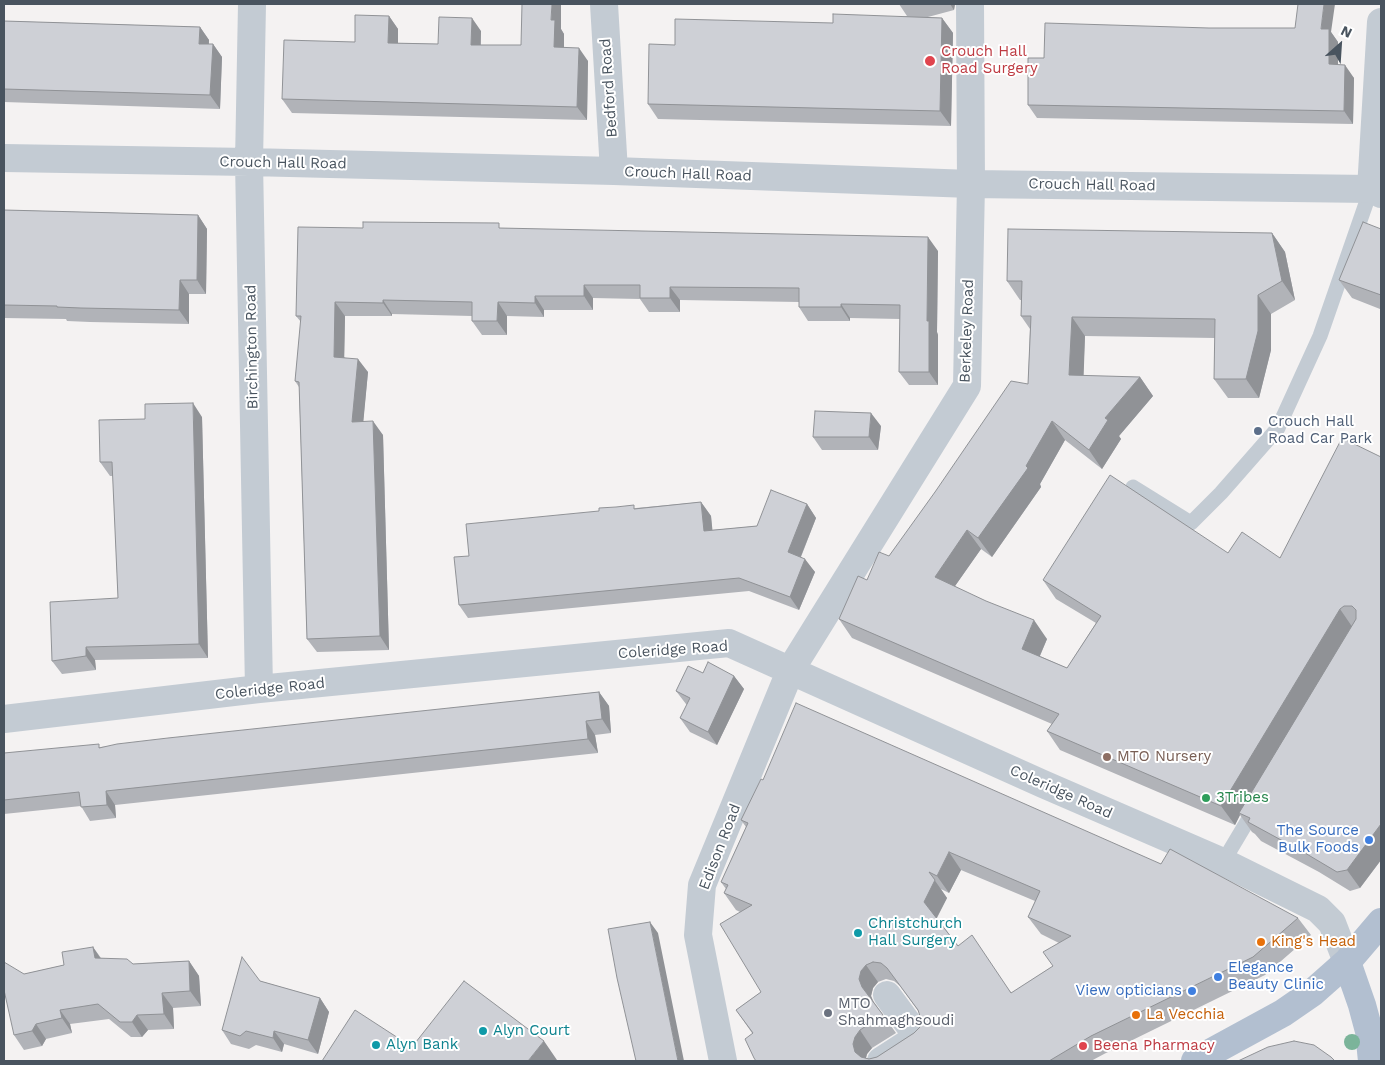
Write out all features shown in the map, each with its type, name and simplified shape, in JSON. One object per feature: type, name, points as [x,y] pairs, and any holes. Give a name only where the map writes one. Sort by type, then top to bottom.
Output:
[{"type":"main road","points":[[1195,1061],[1283,1013],[1312,992],[1347,962],[1381,922]]},
{"type":"main road","points":[[1347,962],[1369,1031],[1372,1061]]},
{"type":"street","name":"Birchington Road","points":[[252,4],[249,162],[259,689]]},
{"type":"street","name":"Bedford Road","points":[[604,4],[614,171]]},
{"type":"street","name":"Berkeley Road","points":[[791,669],[967,386],[971,184],[970,4]]},
{"type":"street","points":[[1376,191],[1381,22]]},
{"type":"street","name":"Crouch Hall Road","points":[[4,158],[614,171],[971,184],[1376,191]]},
{"type":"street","name":"Coleridge Road","points":[[4,718],[259,689],[730,643],[1043,784],[1222,862],[1318,909],[1332,923],[1347,962]]},
{"type":"street","name":"Edison Road","points":[[723,1061],[698,935],[702,885],[791,669]]},
{"type":"street","points":[[880,1061],[918,1037],[887,995]]},
{"type":"lane","points":[[1133,487],[1191,523],[1221,493],[1278,428],[1320,336],[1376,191]]},
{"type":"lane","points":[[1222,862],[1264,794]]},
{"type":"building","points":[[522,4],[552,4],[551,20],[555,20],[554,47],[579,48],[577,107],[282,99],[284,40],[355,42],[355,15],[389,16],[388,43],[438,44],[439,17],[472,18],[471,45],[521,45]]},
{"type":"building","points":[[1298,4],[1324,4],[1321,29],[1329,29],[1329,64],[1345,65],[1344,111],[1028,105],[1028,58],[1044,58],[1045,23],[1209,28],[1295,28]]},
{"type":"building","points":[[833,14],[942,18],[940,111],[648,104],[649,44],[675,45],[675,19],[833,23]]},
{"type":"building","points":[[4,21],[200,27],[199,44],[213,44],[210,95],[4,89]]},
{"type":"building","points":[[4,210],[198,215],[197,280],[180,280],[179,310],[4,305]]},
{"type":"building","points":[[363,222],[499,223],[499,228],[928,237],[927,321],[929,321],[929,372],[899,372],[900,305],[841,304],[841,307],[799,307],[799,288],[670,287],[670,298],[640,298],[640,285],[584,285],[584,296],[535,296],[535,303],[498,302],[497,321],[472,321],[472,302],[383,300],[383,303],[335,302],[334,357],[358,359],[352,422],[373,421],[380,636],[307,639],[299,382],[295,381],[301,316],[296,316],[298,227],[363,228]]},
{"type":"building","points":[[1363,222],[1381,229],[1381,295],[1339,280]]},
{"type":"building","points":[[1008,229],[1272,233],[1282,281],[1258,295],[1258,331],[1246,379],[1214,379],[1215,319],[1072,317],[1069,375],[1140,377],[1105,418],[1108,420],[1089,450],[1052,421],[1026,466],[1028,468],[978,538],[967,530],[935,577],[986,601],[1034,620],[1022,649],[1067,668],[1101,616],[1043,580],[1110,475],[1228,553],[1242,532],[1280,558],[1342,438],[1381,457],[1381,824],[1347,870],[1337,872],[1248,822],[1250,818],[1239,813],[1356,619],[1356,610],[1352,606],[1344,606],[1340,609],[1221,806],[1047,731],[1059,714],[839,619],[858,576],[867,580],[879,552],[889,556],[1011,381],[1028,384],[1031,316],[1021,316],[1022,281],[1007,281]]},
{"type":"building","points":[[193,403],[199,644],[86,647],[86,656],[52,661],[50,602],[118,598],[112,462],[100,462],[99,420],[145,419],[145,404]]},
{"type":"building","points":[[815,411],[871,413],[869,437],[813,437]]},
{"type":"building","points":[[771,490],[807,504],[788,552],[805,559],[790,597],[739,578],[459,605],[454,557],[469,556],[466,524],[599,511],[599,508],[634,505],[634,509],[701,502],[704,531],[757,526]]},
{"type":"building","points":[[708,662],[734,676],[708,732],[680,718],[690,698],[676,691],[688,666],[703,673]]},
{"type":"building","points":[[599,692],[602,719],[586,721],[588,739],[106,791],[107,805],[81,807],[79,792],[4,800],[4,753],[99,744],[99,748],[168,738]]},
{"type":"building","points":[[796,703],[1161,864],[1170,849],[1298,918],[1253,957],[1091,1036],[1049,1061],[756,1061],[745,1039],[753,1033],[736,1010],[761,992],[720,924],[752,905],[724,893],[728,885],[721,882],[748,823],[741,820],[761,779],[763,780]],"holes":[[[949,852],[1040,891],[1028,917],[1071,936],[1043,952],[1053,966],[1011,993],[972,935],[958,946],[924,902],[935,880],[929,872],[937,876]],[[873,962],[881,963],[887,968],[918,1010],[921,1019],[920,1027],[914,1033],[877,1057],[869,1059],[861,1057],[855,1052],[853,1044],[860,1030],[883,1015],[862,987],[859,979],[861,971],[866,965]]]},
{"type":"building","points":[[650,922],[678,1061],[636,1061],[617,978],[608,929]]},
{"type":"building","points":[[93,947],[95,958],[127,959],[133,964],[189,961],[190,991],[162,993],[164,1014],[137,1015],[132,1022],[120,1022],[98,1004],[60,1010],[62,1018],[36,1024],[32,1031],[14,1035],[4,990],[4,962],[24,974],[64,965],[62,952]]},
{"type":"building","points":[[242,957],[260,981],[320,998],[308,1040],[274,1031],[273,1038],[246,1031],[240,1036],[222,1030]]},
{"type":"building","points":[[464,981],[544,1041],[528,1061],[322,1061],[355,1010],[412,1047]]},
{"type":"building","points":[[1294,1041],[1314,1045],[1335,1061],[1238,1061],[1268,1047]]},
{"type":"place","name":"Crouch Hall Road Surgery","points":[[930,61]]},
{"type":"place","name":"Crouch Hall Road Car Park","points":[[1258,431]]},
{"type":"place","name":"MTO Nursery","points":[[1107,757]]},
{"type":"place","name":"3Tribes","points":[[1206,798]]},
{"type":"place","name":"The Source Bulk Foods","points":[[1369,840]]},
{"type":"place","name":"Christchurch Hall Surgery","points":[[858,933]]},
{"type":"place","name":"King's Head","points":[[1261,942]]},
{"type":"place","name":"Elegance Beauty Clinic","points":[[1218,977]]},
{"type":"place","name":"View opticians","points":[[1192,991]]},
{"type":"place","name":"MTO Shahmaghsoudi","points":[[828,1013]]},
{"type":"place","name":"La Vecchia","points":[[1136,1015]]},
{"type":"place","name":"Alyn Court","points":[[483,1031]]},
{"type":"place","name":"Alyn Bank","points":[[376,1045]]},
{"type":"place","name":"Beena Pharmacy","points":[[1083,1046]]}]
